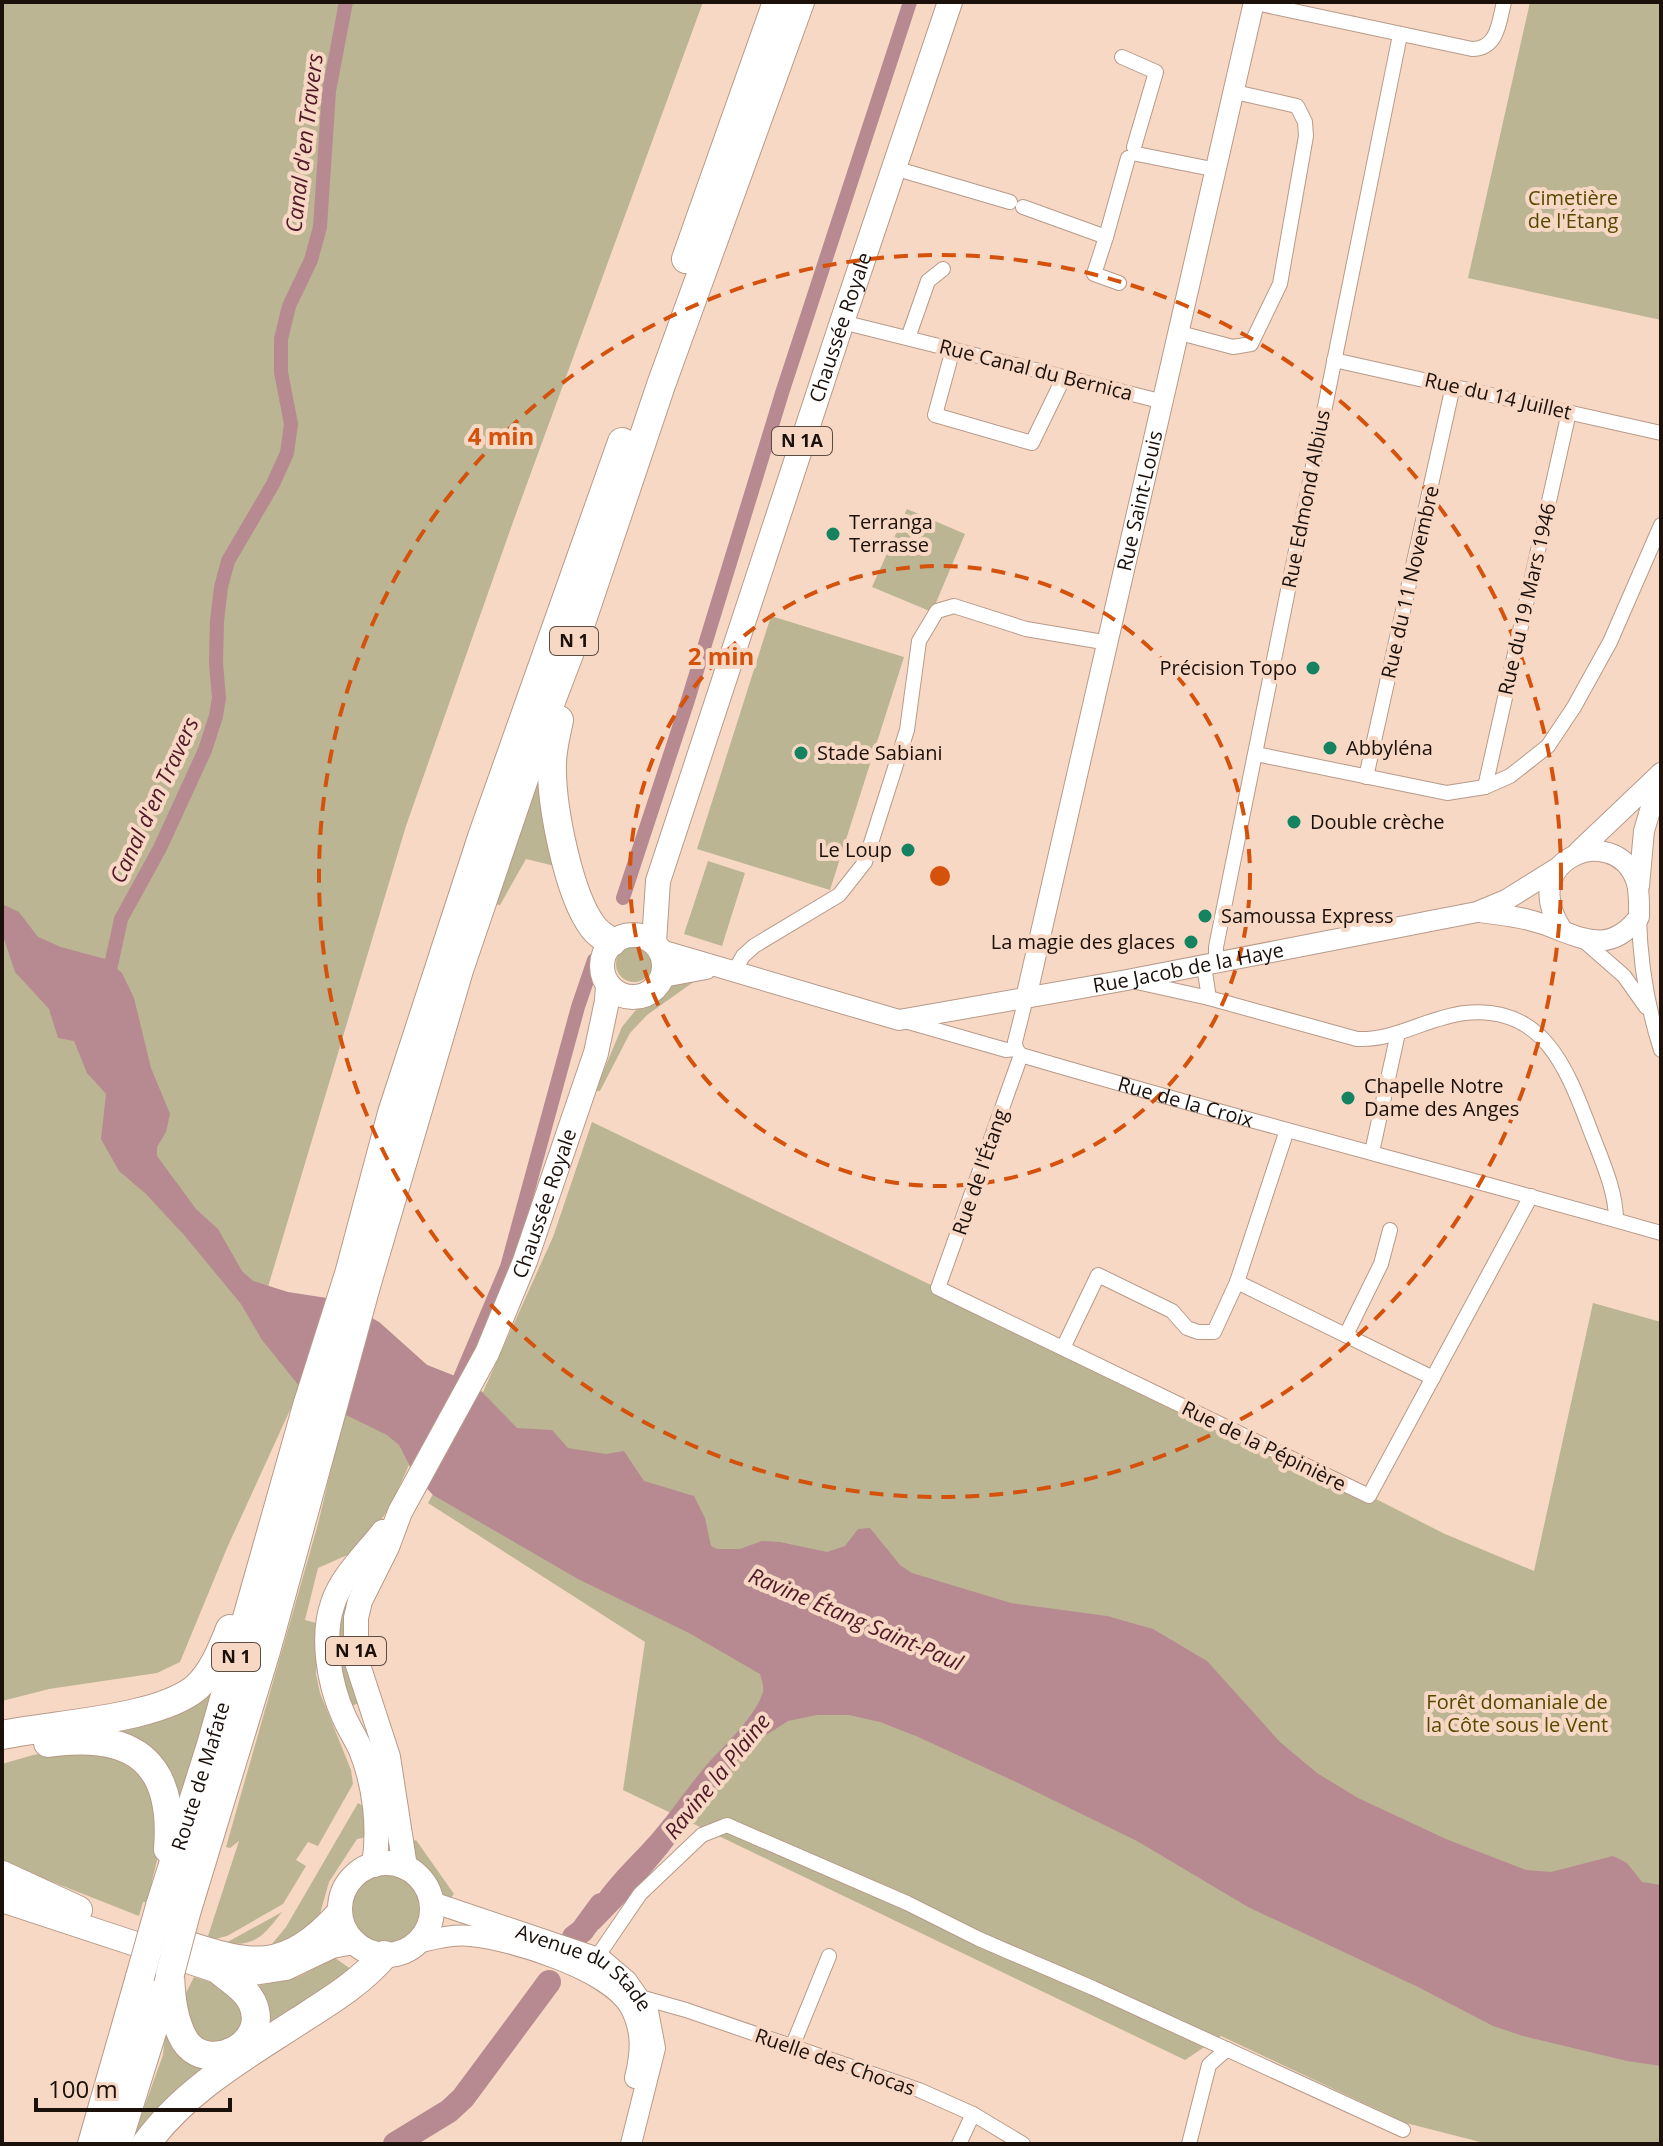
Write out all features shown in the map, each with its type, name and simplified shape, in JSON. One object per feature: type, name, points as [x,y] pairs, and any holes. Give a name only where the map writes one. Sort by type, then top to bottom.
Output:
[{"type":"highway","name":"N 1","points":[[357,1280],[392,1113],[468,879],[777,2]]},
{"type":"highway","name":"N 1","points":[[357,1280],[545,717],[582,620],[666,370],[800,2]]},
{"type":"highway","points":[[582,620],[553,749],[554,797],[577,898],[594,929],[618,939]]},
{"type":"highway","name":"Route de Mafate","points":[[117,2144],[170,1974],[173,1909],[211,1745],[307,1406],[357,1280]]},
{"type":"highway","name":"Route de Mafate","points":[[92,2144],[140,1977],[173,1909],[266,1651],[319,1456],[357,1280]]},
{"type":"highway","points":[[6,1746],[149,1710],[182,1698],[198,1686],[220,1655],[281,1502]]},
{"type":"highway","points":[[6,1746],[70,1740],[98,1741],[121,1746],[142,1756],[161,1779],[169,1808],[168,1846],[173,1909]]},
{"type":"highway","points":[[2,1875],[78,1910]]},
{"type":"highway","points":[[146,2144],[180,2104],[232,2064],[341,1995],[384,1955]]},
{"type":"highway","points":[[170,1974],[173,2009],[186,2043],[204,2055],[214,2055],[225,2054],[245,2044],[257,2023],[252,2003],[243,1989],[221,1972]]},
{"type":"main road","name":"Chaussée Royale","points":[[618,939],[658,881],[950,2]]},
{"type":"main road","name":"Chaussée Royale","points":[[658,881],[658,946]]},
{"type":"main road","points":[[645,936],[658,946],[665,962],[663,977],[652,991],[635,997],[620,994],[608,985],[601,967],[606,949],[618,939],[645,936]]},
{"type":"main road","name":"Chaussée Royale","points":[[400,1512],[487,1353],[525,1261],[596,1053],[608,985]]},
{"type":"main road","name":"Chaussée Royale","points":[[596,1053],[635,997]]},
{"type":"main road","name":"N 1A","points":[[374,1865],[377,1829],[368,1774],[361,1750],[333,1687],[328,1626],[339,1590],[400,1512]]},
{"type":"main road","name":"N 1A","points":[[400,1512],[387,1547],[360,1601],[355,1641],[356,1659],[388,1757],[405,1867]]},
{"type":"main road","points":[[2,1885],[225,1954],[253,1959],[291,1952],[320,1933],[340,1911],[346,1887],[363,1870],[374,1865],[405,1867],[423,1881],[432,1902],[430,1925],[417,1943],[407,1950],[384,1955],[363,1949],[354,1942],[347,1933],[340,1911]]},
{"type":"main road","points":[[2,1900],[221,1972],[247,1974],[286,1968],[332,1946],[354,1942]]},
{"type":"street","points":[[1253,2],[1400,35],[1482,49],[1496,34],[1504,2]]},
{"type":"street","name":"Rue Saint-Louis","points":[[1026,998],[1235,92],[1253,2]]},
{"type":"street","name":"Rue Edmond Albius","points":[[1209,998],[1210,964],[1256,754],[1400,35]]},
{"type":"street","points":[[1119,283],[1094,274],[1156,72],[1122,57]]},
{"type":"street","points":[[1180,333],[1233,347],[1251,344],[1280,284],[1306,136],[1305,122],[1297,106],[1235,92]]},
{"type":"street","points":[[1133,153],[1217,170]]},
{"type":"street","points":[[894,168],[1016,205],[1106,237]]},
{"type":"street","points":[[908,338],[928,281],[943,269]]},
{"type":"street","name":"Rue Canal du Bernica","points":[[842,322],[1164,402]]},
{"type":"street","points":[[953,349],[935,415],[1032,443],[1064,377]]},
{"type":"street","name":"Rue du 14 Juillet","points":[[1334,360],[1661,433]]},
{"type":"street","name":"Rue du 11 Novembre","points":[[1366,777],[1453,386]]},
{"type":"street","name":"Rue du 19 Mars 1946","points":[[1485,787],[1569,412]]},
{"type":"street","points":[[1256,754],[1447,793],[1485,787],[1510,776],[1548,746],[1574,707],[1610,642],[1661,525]]},
{"type":"street","points":[[724,970],[754,946],[839,895],[865,862],[907,730],[919,641],[937,611],[954,606],[1026,629],[1109,643]]},
{"type":"street","points":[[1649,1013],[1624,976],[1584,941],[1562,930],[1550,910],[1548,895],[1551,880],[1559,867],[1661,773]]},
{"type":"street","points":[[1661,773],[1644,831],[1639,891],[1640,946],[1649,1013],[1661,1050]]},
{"type":"street","points":[[1578,852],[1598,851],[1613,855],[1635,876],[1639,891]]},
{"type":"street","name":"Rue Jacob de la Haye","points":[[899,1020],[1127,980],[1477,912],[1506,900],[1559,867]]},
{"type":"street","name":"Rue Jacob de la Haye","points":[[1477,912],[1521,917],[1562,930]]},
{"type":"street","points":[[1584,941],[1614,937],[1639,917]]},
{"type":"street","name":"Rue de la Croix","points":[[658,946],[724,970],[1661,1233]]},
{"type":"street","name":"Rue de la Croix","points":[[663,977],[724,970]]},
{"type":"street","points":[[1127,980],[1209,998],[1357,1039],[1368,1040],[1398,1033],[1463,1013],[1497,1013],[1521,1023],[1550,1045],[1569,1074],[1602,1160],[1616,1220]]},
{"type":"street","name":"Rue de l'Étang","points":[[938,1288],[1019,1052],[1015,1042],[1026,998]]},
{"type":"street","points":[[1372,1152],[1398,1033]]},
{"type":"street","points":[[1063,1348],[1098,1275],[1172,1311],[1187,1328],[1214,1332],[1237,1282],[1287,1130]]},
{"type":"street","name":"Rue de la Pépinière","points":[[938,1288],[1369,1496],[1531,1196]]},
{"type":"street","points":[[1346,1335],[1381,1264],[1390,1230]]},
{"type":"street","points":[[1237,1282],[1433,1378]]},
{"type":"street","points":[[597,1957],[640,1894],[702,1835],[727,1825],[907,1903],[979,1939],[1403,2130]]},
{"type":"street","name":"Avenue du Stade","points":[[432,1902],[597,1957],[627,1981],[640,1997],[651,2022],[655,2048],[631,2144]]},
{"type":"street","name":"Avenue du Stade","points":[[417,1943],[445,1936],[497,1940],[581,1968],[618,1992],[633,2014],[641,2043],[618,2144]]},
{"type":"street","points":[[792,2047],[829,1956]]},
{"type":"street","name":"Ruelle des Chocas","points":[[640,1997],[906,2085],[973,2114],[1023,2144]]},
{"type":"street","points":[[1189,2144],[1209,2065],[1227,2049]]},
{"type":"street","points":[[959,2144],[973,2114]]},
{"type":"green space","name":"Forêt domaniale de la Côte sous le Vent","points":[[2,2],[703,2],[513,522],[406,826],[268,1287],[379,1322],[427,1365],[460,1378],[483,1392],[553,1237],[592,1122],[1445,1534],[1534,1571],[1593,1303],[1661,1322],[1661,2144],[1488,2144],[1406,2123],[1221,2036],[1185,2060],[623,1790],[645,1642],[428,1503],[433,1494],[409,1465],[390,1507],[361,1549],[318,1568],[305,1620],[320,1624],[316,1674],[320,1693],[351,1770],[353,1784],[318,1846],[308,1842],[296,1860],[306,1866],[283,1904],[227,1936],[215,1939],[208,1936],[239,1841],[230,1848],[226,1847],[318,1524],[344,1414],[300,1388],[227,1548],[180,1662],[157,1673],[49,1689],[2,1701]]},
{"type":"green space","name":"Cimetière de l'Étang","points":[[1530,2],[1661,2],[1661,320],[1468,278]]},
{"type":"green space","points":[[907,509],[965,534],[932,612],[872,587]]},
{"type":"green space","name":"Stade Sabiani","points":[[771,616],[904,657],[830,890],[697,849]]},
{"type":"green space","points":[[537,777],[544,779],[559,867],[526,859],[500,905],[493,904]]},
{"type":"green space","points":[[708,861],[745,873],[722,946],[684,934]]},
{"type":"green space","points":[[634,946],[647,951],[652,964],[647,977],[634,982],[621,977],[616,964],[621,951]]},
{"type":"green space","points":[[702,976],[647,1015],[630,1033],[600,1091],[595,1091],[622,1027],[635,1011],[681,978]]},
{"type":"green space","points":[[360,1571],[362,1701],[348,1708],[331,1632]]},
{"type":"green space","points":[[214,1688],[178,1806],[168,1781],[85,1732],[154,1722],[182,1710]]},
{"type":"green space","points":[[77,1749],[132,1763],[151,1782],[164,1831],[147,1902],[143,1902],[139,1916],[2,1862],[2,1764],[33,1755]]},
{"type":"green space","points":[[358,1803],[363,1806],[368,1837],[357,1839],[329,1882],[319,1917],[275,1949],[272,1944],[286,1927]]},
{"type":"green space","points":[[416,1840],[454,1894],[449,1900],[416,1863],[406,1844]]},
{"type":"green space","points":[[387,1871],[402,1874],[419,1888],[426,1910],[423,1925],[409,1942],[387,1949],[372,1946],[355,1932],[348,1910],[351,1895],[365,1878]]},
{"type":"green space","points":[[282,1912],[258,1938],[244,1943],[224,1944]]},
{"type":"green space","points":[[335,1958],[355,1972],[257,2044],[254,1991],[261,1985],[296,1978]]},
{"type":"green space","points":[[194,1977],[226,1987],[245,2010],[238,2036],[206,2045],[190,2026],[184,1997]]},
{"type":"green space","points":[[171,2026],[217,2063],[139,2144],[131,2144],[163,2055],[165,2036]]},
{"type":"water","name":"Ravine Étang Saint-Paul","points":[[2,904],[19,912],[38,937],[105,959],[122,973],[134,998],[151,1068],[170,1114],[166,1132],[157,1147],[157,1156],[196,1209],[218,1229],[242,1271],[253,1281],[288,1292],[327,1298],[356,1309],[379,1322],[427,1365],[460,1378],[483,1393],[517,1428],[552,1430],[568,1448],[606,1454],[624,1451],[644,1481],[694,1496],[705,1518],[711,1546],[717,1549],[740,1549],[762,1541],[827,1552],[845,1546],[858,1529],[870,1528],[900,1565],[912,1573],[1011,1603],[1107,1616],[1153,1629],[1207,1661],[1280,1742],[1317,1773],[1358,1798],[1446,1839],[1526,1870],[1551,1872],[1613,1856],[1627,1863],[1642,1882],[1661,1885],[1661,2066],[1627,2061],[1493,2026],[1248,1907],[1137,1841],[1016,1782],[916,1736],[880,1722],[849,1715],[817,1715],[788,1721],[757,1741],[730,1769],[631,1896],[599,1929],[582,1931],[586,1917],[602,1890],[754,1710],[763,1692],[760,1674],[689,1633],[578,1579],[433,1495],[414,1474],[399,1445],[387,1435],[300,1387],[262,1340],[241,1304],[184,1235],[146,1194],[119,1171],[101,1139],[106,1094],[87,1073],[74,1041],[58,1038],[49,1009],[15,972],[2,933]]},
{"type":"waterway","name":"Canal d'en Travers","points":[[108,979],[121,919],[160,848],[205,750],[216,716],[219,698],[217,621],[228,561],[273,484],[287,453],[291,424],[281,372],[281,339],[289,306],[311,260],[320,227],[329,91],[346,2]]},
{"type":"waterway","points":[[623,898],[688,700],[782,393],[910,2]]},
{"type":"waterway","points":[[460,1378],[507,1267],[578,1007],[594,960]]},
{"type":"waterway","name":"Ravine la Plaine","points":[[574,1937],[601,1905]]},
{"type":"waterway","name":"Ravine la Plaine","points":[[395,2144],[449,2111],[463,2098],[549,1982]]},
{"type":"place","name":"Terranga Terrasse","points":[[833,534]]},
{"type":"place","name":"Précision Topo","points":[[1313,668]]},
{"type":"place","name":"Abbyléna","points":[[1330,748]]},
{"type":"place","name":"Stade Sabiani","points":[[801,753]]},
{"type":"place","name":"Double crèche","points":[[1294,822]]},
{"type":"place","name":"Le Loup","points":[[908,850]]},
{"type":"place","name":"Samoussa Express","points":[[1205,916]]},
{"type":"place","name":"La magie des glaces","points":[[1191,942]]},
{"type":"place","name":"Chapelle Notre Dame des Anges","points":[[1348,1098]]}]
